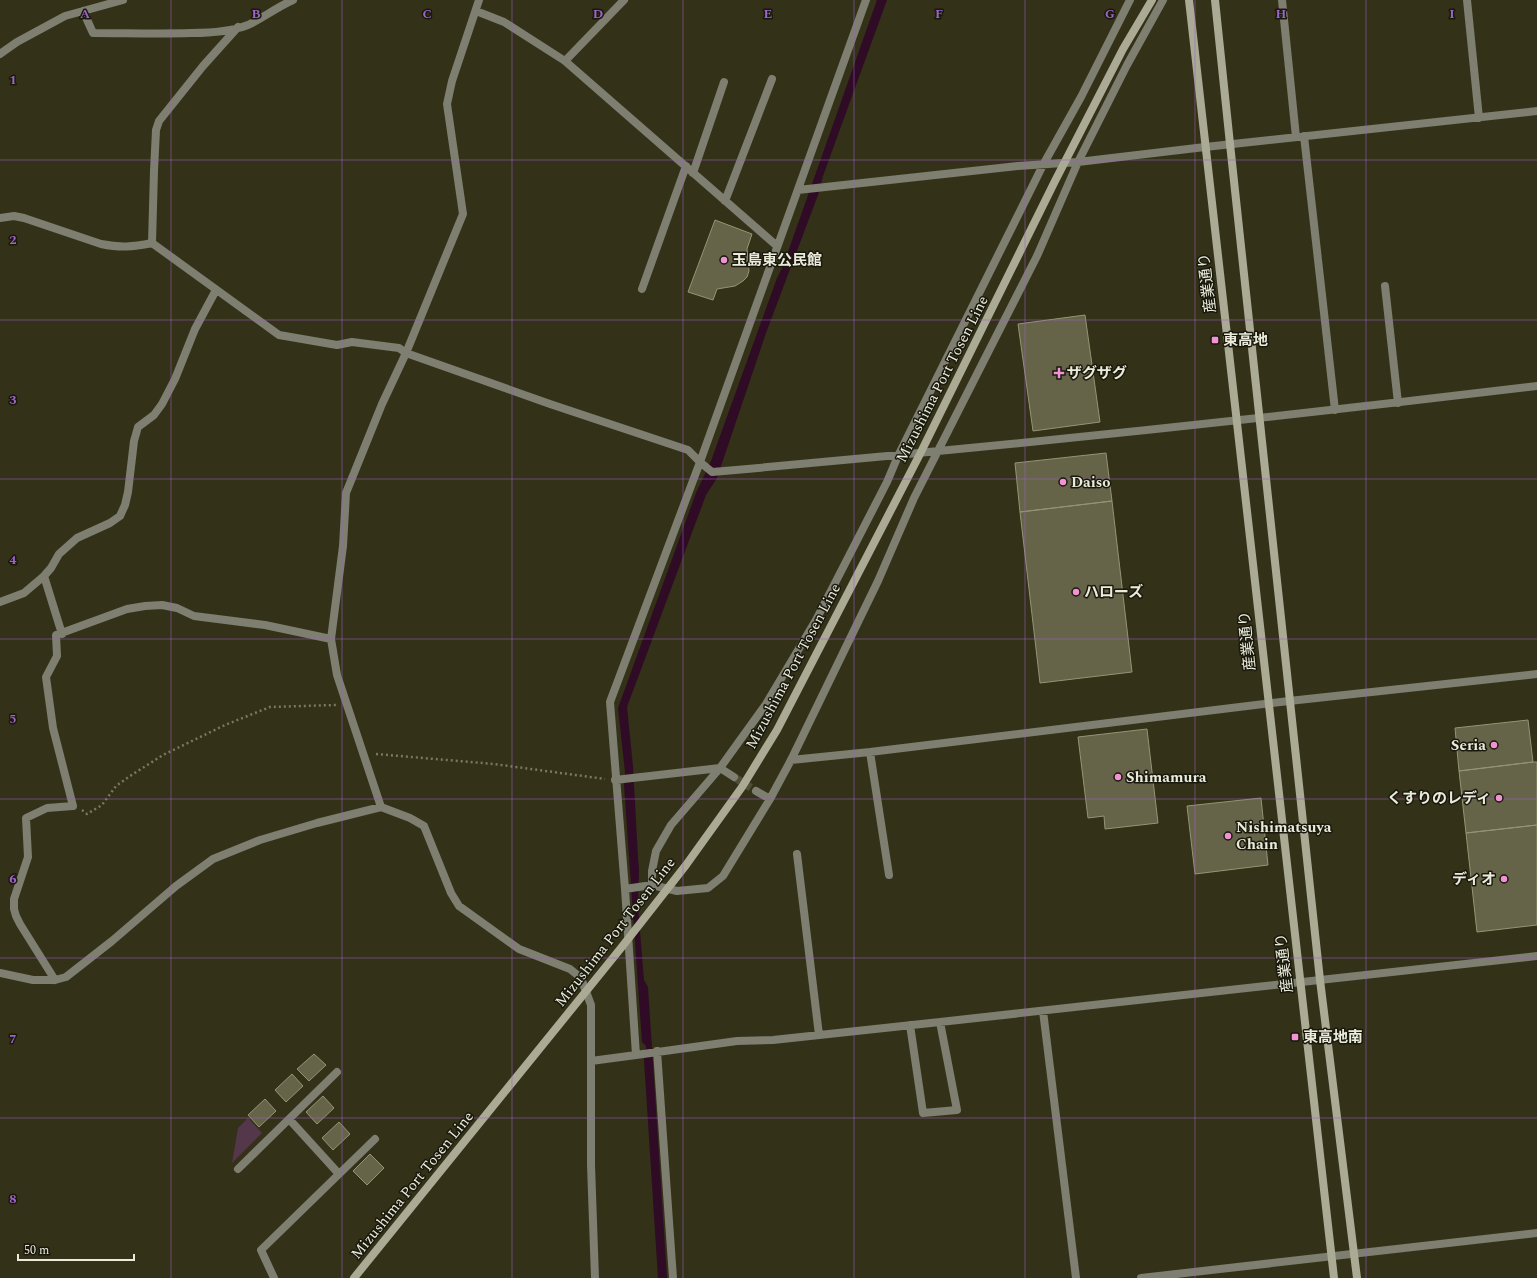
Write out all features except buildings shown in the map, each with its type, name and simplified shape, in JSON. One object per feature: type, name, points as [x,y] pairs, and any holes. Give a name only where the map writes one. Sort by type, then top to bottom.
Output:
[{"type":"street","points":[[0,54],[16,42],[66,16],[123,0]]},
{"type":"street","points":[[83,11],[93,33],[204,33],[226,31],[247,25],[293,0]]},
{"type":"street","points":[[381,807],[337,675],[330,639],[343,546],[346,493],[382,404],[406,353],[463,214],[447,104],[452,80],[479,0]]},
{"type":"street","points":[[565,61],[624,0]]},
{"type":"street","points":[[636,1055],[625,888],[615,780],[610,702],[700,462],[866,0]]},
{"type":"street","points":[[652,885],[652,872],[656,851],[667,831],[720,768],[766,704],[816,620],[887,482],[898,456],[1043,165],[1081,97],[1130,0]]},
{"type":"street","name":"Mizushima Port Tosen Line","points":[[354,1278],[686,865],[742,787],[777,730],[920,454],[1055,181],[1123,49],[1152,0]]},
{"type":"street","points":[[625,888],[652,885],[677,891],[708,888],[723,876],[770,799],[791,760],[878,581],[914,498],[939,452],[1037,256],[1078,162],[1127,66],[1164,0]]},
{"type":"street","name":"産業通り","points":[[1189,0],[1238,420],[1268,703],[1334,1278]]},
{"type":"street","points":[[1215,0],[1289,701],[1320,980],[1357,1278]]},
{"type":"street","points":[[1282,0],[1335,410]]},
{"type":"street","points":[[1467,0],[1479,118]]},
{"type":"street","points":[[476,11],[504,22],[565,61],[777,246]]},
{"type":"street","points":[[152,243],[156,130],[159,121],[203,66],[238,27]]},
{"type":"street","points":[[725,201],[772,79]]},
{"type":"street","points":[[693,173],[724,82]]},
{"type":"street","points":[[798,190],[1018,166],[1078,162],[1537,111]]},
{"type":"street","points":[[642,289],[686,166]]},
{"type":"street","points":[[0,218],[14,216],[19,217],[101,244],[122,248],[152,243],[279,335],[337,345],[352,342],[399,348],[406,353],[550,404],[688,450],[712,472],[920,454],[1335,410],[1537,386]]},
{"type":"street","points":[[1385,286],[1398,403]]},
{"type":"street","points":[[0,602],[24,593],[44,576],[51,568],[59,554],[77,538],[110,523],[120,516],[125,505],[128,492],[134,441],[138,426],[154,415],[162,404],[175,379],[195,329],[216,290]]},
{"type":"street","points":[[44,576],[62,634]]},
{"type":"street","points":[[54,980],[18,920],[14,909],[14,899],[28,857],[26,818],[47,808],[73,806],[53,728],[46,677],[57,656],[56,635],[127,609],[162,605],[177,608],[194,616],[265,625],[330,639]]},
{"type":"street","points":[[791,760],[870,752],[1268,703],[1537,674]]},
{"type":"street","points":[[870,752],[890,874]]},
{"type":"street","points":[[615,780],[720,768],[734,777]]},
{"type":"street","points":[[756,791],[770,799]]},
{"type":"street","points":[[0,972],[33,980],[54,980],[66,977],[112,941],[176,886],[213,860],[260,840],[316,823],[381,807],[410,818],[424,826],[451,893],[459,906],[519,949],[570,969],[581,978],[591,1005],[591,1165],[595,1278]]},
{"type":"street","points":[[797,854],[819,1035]]},
{"type":"street","points":[[591,1061],[737,1041],[773,1040],[1537,956]]},
{"type":"street","points":[[1043,1011],[1076,1278]]},
{"type":"street","points":[[910,1025],[923,1113],[957,1110],[940,1022]]},
{"type":"street","points":[[657,1051],[673,1278]]},
{"type":"street","points":[[238,1169],[337,1072]]},
{"type":"street","points":[[289,1118],[339,1174]]},
{"type":"street","points":[[274,1278],[261,1250],[374,1139]]},
{"type":"street","points":[[1141,1278],[1204,1274],[1355,1254],[1537,1233]]},
{"type":"path","points":[[73,806],[87,814],[102,805],[116,786],[163,755],[225,725],[270,707],[347,705]]},
{"type":"path","points":[[363,753],[494,764],[615,780]]},
{"type":"shaded area","points":[[877,0],[887,0],[823,176],[818,195],[766,333],[717,478],[706,495],[627,707],[633,766],[639,869],[638,907],[644,980],[648,987],[667,1278],[658,1278],[644,1060],[646,1046],[642,1042],[624,785],[625,772],[618,708],[696,493],[711,461],[777,278],[783,266]]},
{"type":"shaded area","points":[[248,1118],[262,1133],[232,1163],[238,1128]]},
{"type":"tunnel","points":[[734,777],[756,791]]},
{"type":"place","name":"玉島東公民館","points":[[724,260]]},
{"type":"place","name":"東高地","points":[[1215,340]]},
{"type":"place","name":"ザグザグ","points":[[1059,373]]},
{"type":"place","name":"Daiso","points":[[1063,482]]},
{"type":"place","name":"ハローズ","points":[[1076,592]]},
{"type":"place","name":"Seria","points":[[1494,745]]},
{"type":"place","name":"Shimamura","points":[[1118,777]]},
{"type":"place","name":"くすりのレディ","points":[[1499,798]]},
{"type":"place","name":"Nishimatsuya Chain","points":[[1228,836]]},
{"type":"place","name":"ディオ","points":[[1504,879]]},
{"type":"place","name":"東高地南","points":[[1295,1037]]}]
